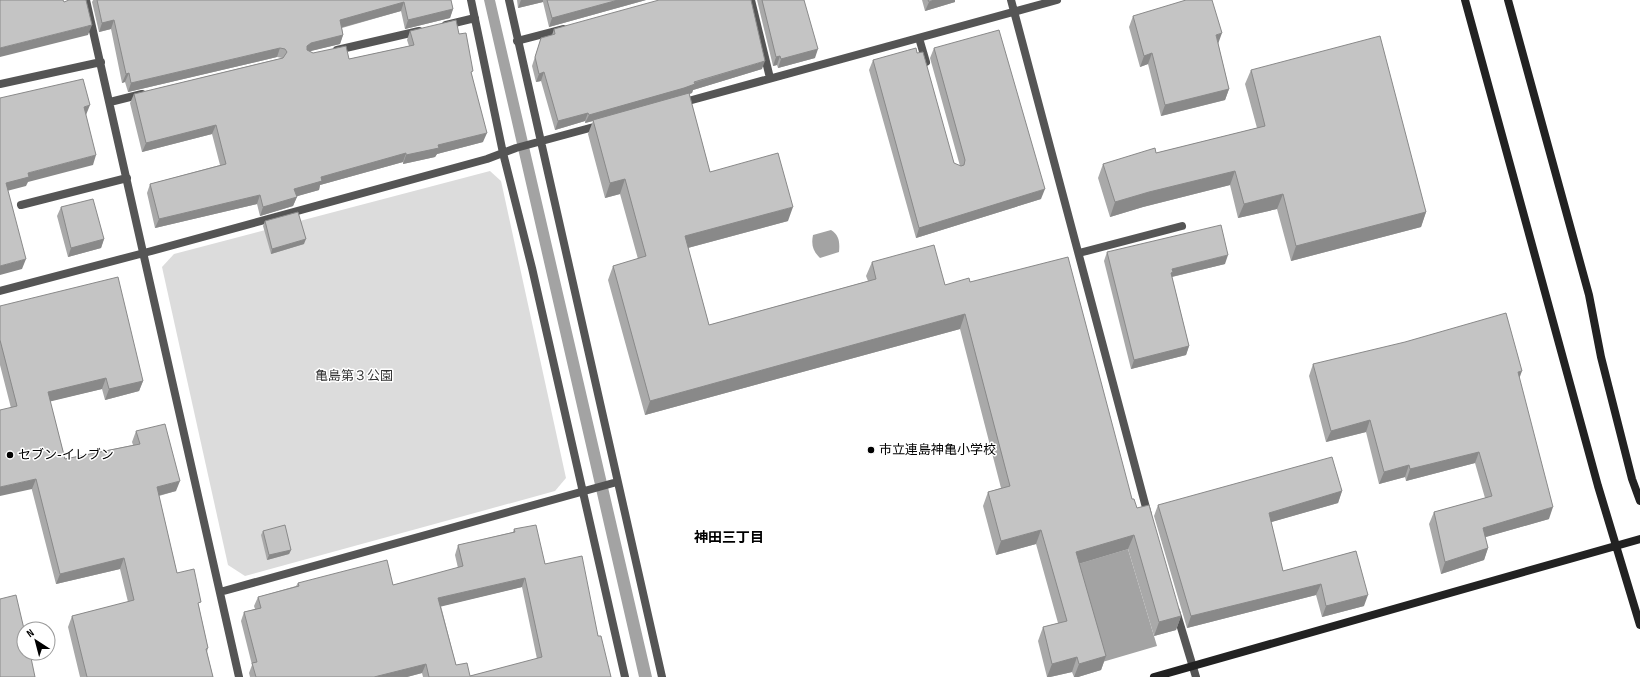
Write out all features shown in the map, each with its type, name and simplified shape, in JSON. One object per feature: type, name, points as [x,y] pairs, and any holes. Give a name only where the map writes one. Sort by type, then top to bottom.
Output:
[{"type":"street","points":[[86,0],[240,677]]},
{"type":"street","points":[[471,0],[504,153],[625,677]]},
{"type":"street","points":[[509,0],[518,41],[536,143],[613,483],[662,677]]},
{"type":"street","points":[[751,0],[770,78]]},
{"type":"street","points":[[1011,0],[1150,526]]},
{"type":"street","points":[[671,106],[1057,0]]},
{"type":"street","points":[[1465,0],[1598,486],[1640,625]]},
{"type":"street","points":[[1508,0],[1589,295],[1601,356],[1632,479],[1640,501]]},
{"type":"street","points":[[332,52],[475,18]]},
{"type":"street","points":[[518,41],[571,26]]},
{"type":"street","points":[[919,38],[928,67]]},
{"type":"street","points":[[0,84],[101,62]]},
{"type":"street","points":[[110,102],[148,93]]},
{"type":"street","points":[[0,291],[144,254],[609,123]]},
{"type":"street","points":[[22,205],[127,178]]},
{"type":"street","points":[[1079,253],[1182,226]]},
{"type":"street","points":[[220,592],[613,483]]},
{"type":"street","points":[[1154,677],[1640,539]]},
{"type":"street","points":[[1173,599],[1196,677]]},
{"type":"green space","name":"亀島第３公園","points":[[490,171],[501,181],[566,478],[555,491],[245,576],[228,565],[162,267],[174,254]]},
{"type":"shaded area","points":[[484,0],[495,0],[652,677],[639,677]]},
{"type":"shaded area","points":[[831,230],[836,234],[838,239],[839,252],[820,258],[813,248],[813,235]]},
{"type":"shaded area","points":[[1128,549],[1157,646],[1099,663],[1071,566]]},
{"type":"building","points":[[0,0],[63,0],[64,2],[69,0],[86,0],[92,25],[0,48]]},
{"type":"building","points":[[97,0],[451,0],[453,9],[408,20],[404,2],[340,20],[343,35],[311,43],[307,46],[307,50],[313,53],[346,46],[349,59],[414,45],[410,31],[456,20],[459,34],[466,33],[473,71],[471,72],[487,133],[438,145],[439,148],[406,155],[406,153],[321,177],[322,181],[294,189],[297,197],[263,207],[260,195],[159,219],[150,184],[226,164],[216,125],[146,143],[134,94],[283,58],[287,52],[285,49],[280,48],[131,83],[129,73],[126,74],[114,20],[102,23]]},
{"type":"building","points":[[547,0],[618,0],[552,18]]},
{"type":"building","points":[[659,0],[751,0],[765,61],[694,82],[695,84],[684,88],[589,115],[588,113],[558,121],[544,72],[539,74],[535,57],[541,38],[555,34],[554,29]]},
{"type":"building","points":[[762,0],[804,0],[818,49],[781,59],[780,56],[776,57]]},
{"type":"building","points":[[1186,0],[1212,0],[1222,33],[1216,35],[1229,89],[1165,105],[1152,53],[1144,56],[1133,16]]},
{"type":"building","points":[[999,30],[1045,189],[919,228],[873,60],[916,48],[917,53],[923,52],[954,163],[961,166],[964,165],[965,160],[934,48]]},
{"type":"building","points":[[1380,36],[1426,212],[1296,246],[1283,194],[1244,204],[1235,171],[1115,202],[1103,164],[1155,148],[1156,153],[1265,126],[1251,70]]},
{"type":"building","points":[[83,79],[90,105],[84,107],[96,155],[28,173],[29,177],[6,183],[26,259],[0,266],[0,98]]},
{"type":"building","points":[[689,93],[710,172],[778,153],[793,207],[685,236],[709,325],[876,279],[872,262],[934,245],[945,285],[969,278],[970,282],[1068,257],[1132,499],[1134,499],[1137,508],[1149,505],[1181,616],[1159,622],[1134,535],[1076,552],[1106,656],[1079,664],[1077,657],[1052,664],[1043,627],[1067,621],[1041,530],[1001,541],[988,492],[1010,486],[965,314],[650,401],[613,266],[646,256],[625,179],[610,183],[593,120]]},
{"type":"building","points":[[93,199],[104,239],[71,248],[61,207]]},
{"type":"building","points":[[298,212],[306,239],[272,249],[265,221]]},
{"type":"building","points":[[1221,225],[1228,255],[1172,269],[1173,272],[1171,273],[1189,346],[1134,360],[1107,252]]},
{"type":"building","points":[[118,277],[143,381],[109,389],[106,378],[48,392],[65,459],[140,444],[136,431],[165,424],[180,481],[157,487],[177,573],[194,569],[201,602],[198,603],[208,648],[206,649],[213,677],[87,677],[72,616],[134,600],[124,558],[60,574],[36,479],[0,487],[0,410],[17,406],[0,340],[0,306]]},
{"type":"building","points":[[1506,313],[1522,371],[1518,372],[1553,507],[1483,528],[1488,548],[1445,562],[1434,512],[1492,496],[1479,452],[1410,469],[1409,465],[1384,472],[1370,420],[1331,431],[1313,364],[1405,342]]},
{"type":"building","points":[[1332,457],[1342,491],[1269,513],[1283,571],[1356,551],[1368,595],[1326,606],[1321,584],[1191,616],[1158,505]]},
{"type":"building","points":[[285,525],[291,550],[269,555],[263,531]]},
{"type":"building","points":[[536,525],[545,564],[582,556],[598,636],[601,636],[611,677],[429,677],[426,664],[374,677],[256,677],[252,663],[257,662],[244,612],[261,608],[258,597],[299,586],[298,583],[387,560],[393,585],[463,566],[458,545],[515,532],[514,529]],"holes":[[[525,578],[542,657],[470,676],[467,663],[456,665],[438,598]]]},
{"type":"building","points":[[16,595],[22,621],[16,621],[16,661],[32,661],[35,677],[0,677],[0,599]]},
{"type":"place","name":"市立連島神亀小学校","points":[[871,450]]},
{"type":"place","name":"セブン-イレブン","points":[[10,455]]},
{"type":"district","name":"神田三丁目","points":[[729,537]]}]
